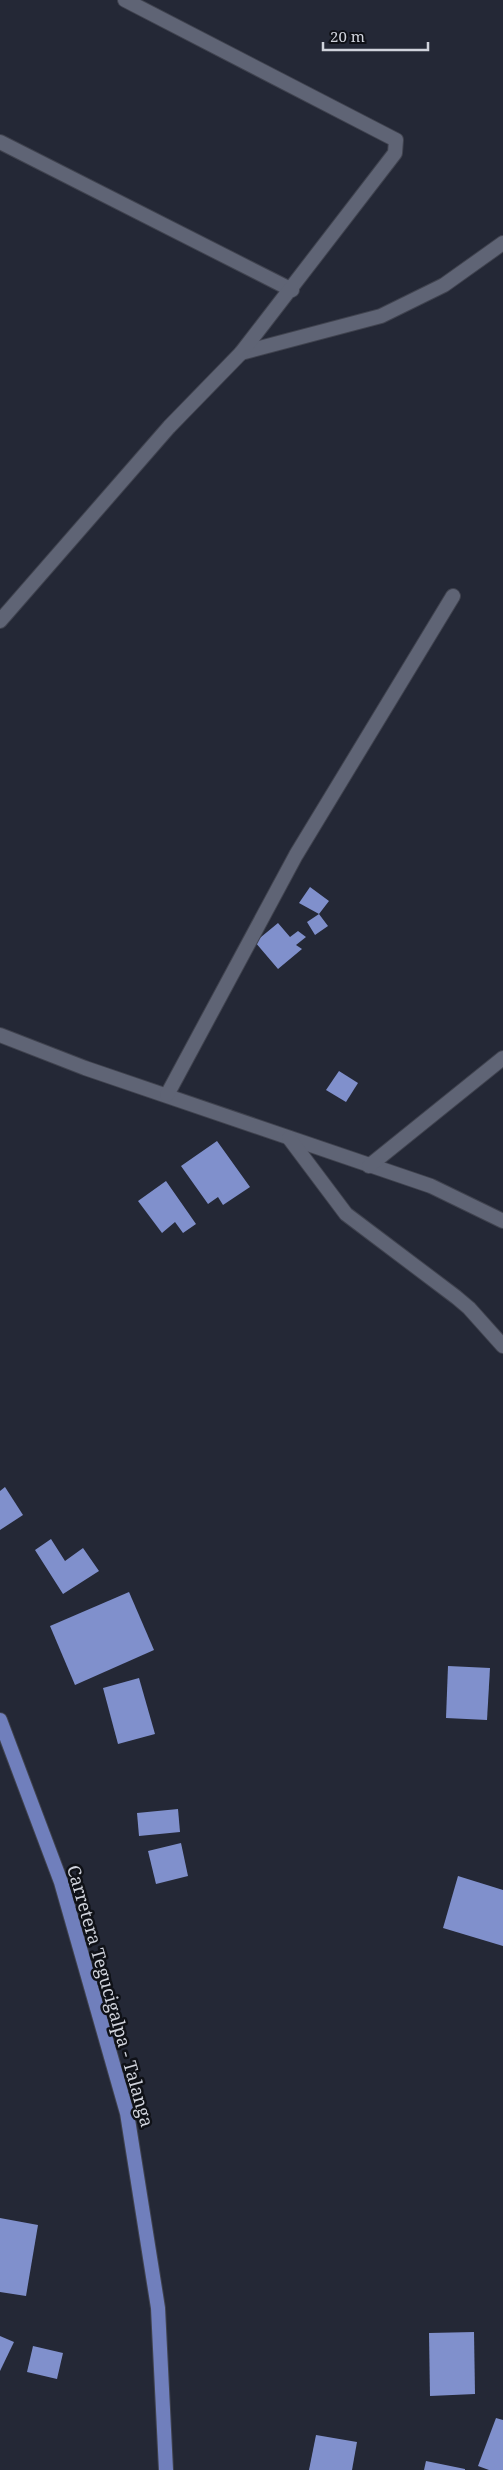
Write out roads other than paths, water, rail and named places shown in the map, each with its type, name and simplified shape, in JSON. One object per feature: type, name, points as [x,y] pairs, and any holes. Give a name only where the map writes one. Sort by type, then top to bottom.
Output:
[{"type":"main road","name":"Carretera Tegucigalpa - Talanga","points":[[0,1720],[61,1882],[126,2113],[158,2308],[166,2470]]},
{"type":"street","points":[[0,622],[169,427],[241,353],[292,290],[395,153],[396,140],[125,0]]},
{"type":"street","points":[[0,142],[292,290]]},
{"type":"street","points":[[241,353],[381,316],[444,285],[503,243]]},
{"type":"street","points":[[167,1094],[296,855],[454,596]]},
{"type":"street","points":[[0,1035],[85,1068],[167,1094],[369,1166],[431,1186],[503,1221]]},
{"type":"street","points":[[369,1166],[503,1058]]},
{"type":"street","points":[[289,1138],[346,1214],[456,1297],[469,1308],[503,1346]]}]
